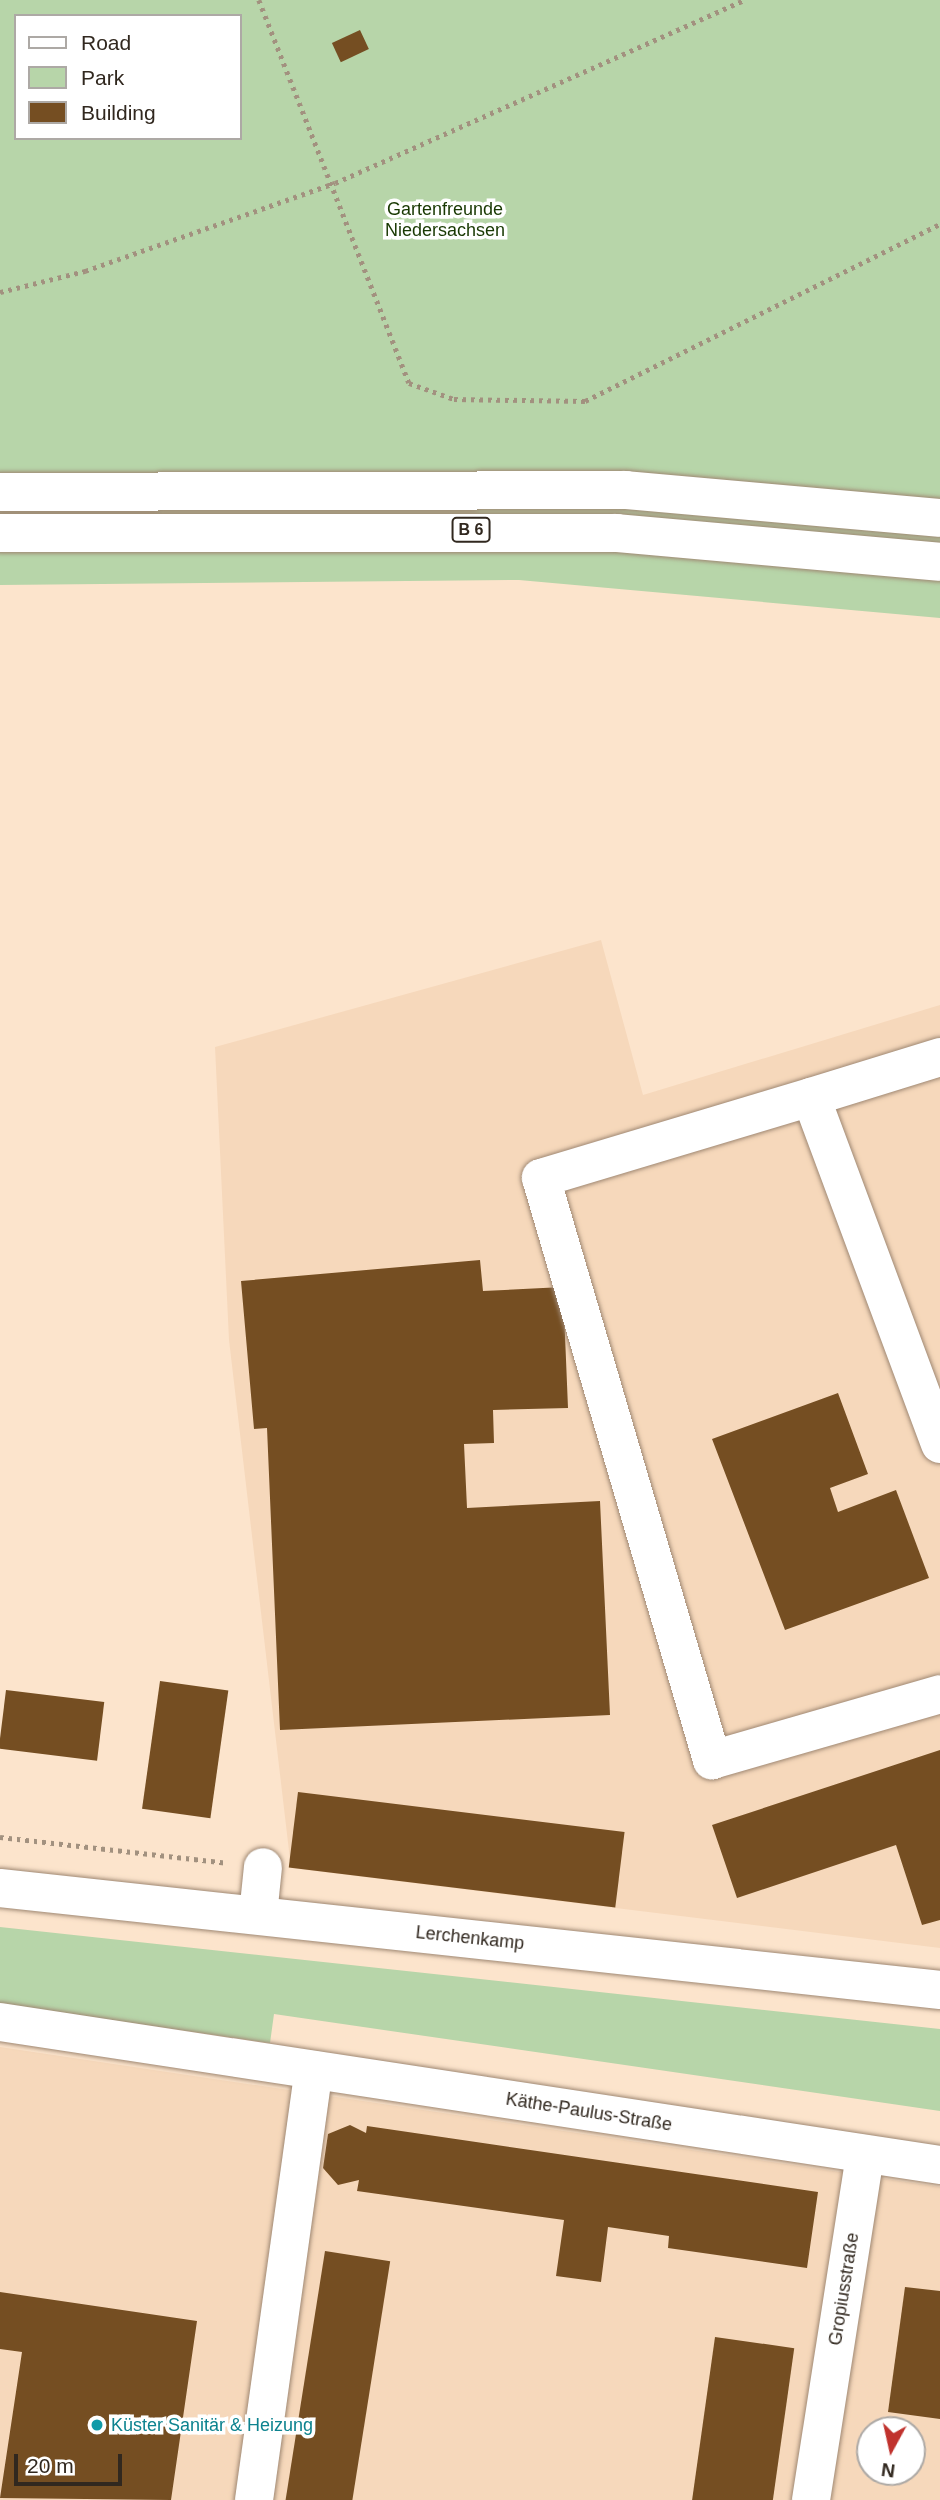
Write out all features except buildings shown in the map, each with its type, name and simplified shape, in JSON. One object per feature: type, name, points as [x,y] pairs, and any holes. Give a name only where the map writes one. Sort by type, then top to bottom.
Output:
[{"type":"main road","points":[[0,492],[626,490],[940,518]]},
{"type":"main road","name":"B 6","points":[[0,533],[617,533],[940,562]]},
{"type":"main road","points":[[940,1057],[541,1178],[712,1760],[940,1694]]},
{"type":"main road","points":[[811,1097],[930,1376],[940,1444]]},
{"type":"main road","points":[[258,1915],[263,1867]]},
{"type":"main road","name":"Lerchenkamp","points":[[0,1888],[940,1990]]},
{"type":"main road","name":"Käthe-Paulus-Straße","points":[[0,2022],[864,2154]]},
{"type":"main road","points":[[254,2500],[314,2070]]},
{"type":"main road","points":[[864,2154],[940,2165]]},
{"type":"main road","name":"Gropiusstraße","points":[[811,2500],[864,2154]]},
{"type":"path","points":[[259,0],[335,183],[409,383],[454,399],[585,401],[940,224]]},
{"type":"path","points":[[0,292],[85,271],[335,183],[745,0]]},
{"type":"path","points":[[0,1837],[263,1867]]},
{"type":"shaded area","points":[[601,940],[643,1095],[940,1005],[940,1948],[291,1868],[229,1340],[215,1047]]},
{"type":"shaded area","points":[[0,2047],[940,2187],[940,2500],[0,2500]]},
{"type":"green space","name":"Gartenfreunde Niedersachsen","points":[[0,0],[940,0],[940,618],[519,580],[0,585]]},
{"type":"green space","points":[[0,1927],[940,2029],[940,2111],[274,2014],[270,2043],[0,2004]]},
{"type":"place","name":"Küster Sanitär & Heizung","points":[[97,2425]]}]
